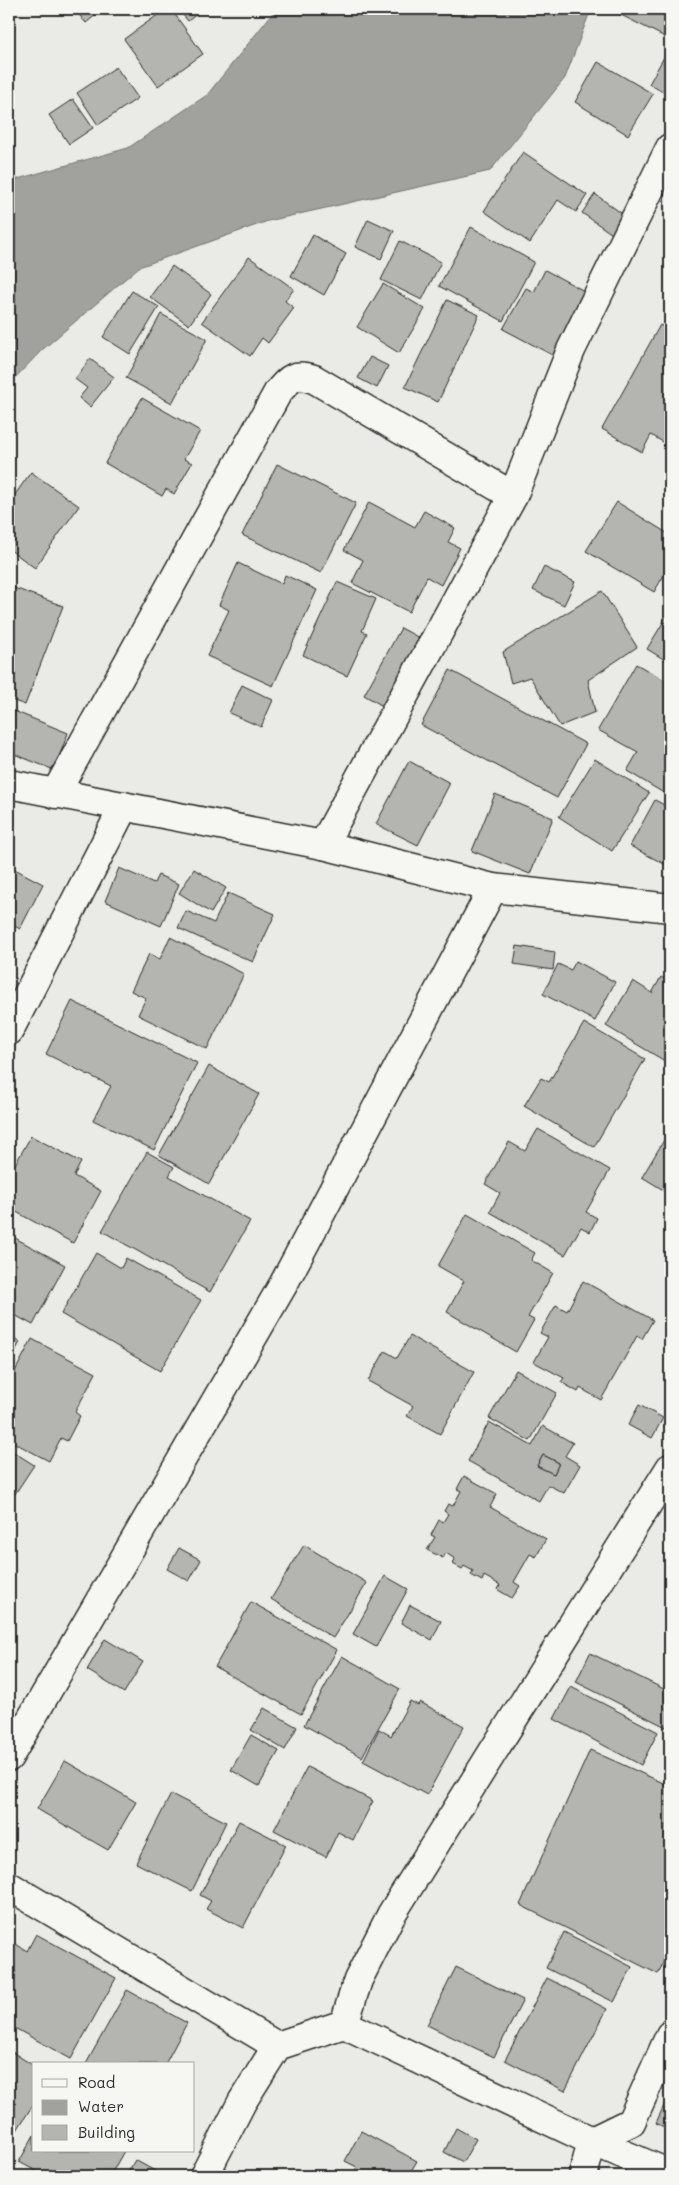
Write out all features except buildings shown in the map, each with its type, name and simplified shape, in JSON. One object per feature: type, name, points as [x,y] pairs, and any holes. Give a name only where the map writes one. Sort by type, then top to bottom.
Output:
[{"type":"street","points":[[323,845],[513,496],[571,350],[670,148]]},
{"type":"street","points":[[55,794],[278,392],[289,379],[301,375],[314,379],[513,496]]},
{"type":"street","points":[[9,784],[323,845],[493,888],[670,908]]},
{"type":"street","points":[[9,1031],[124,806]]},
{"type":"street","points":[[9,1757],[283,1285],[493,888]]},
{"type":"street","points":[[344,2024],[358,1980],[391,1915],[670,1468]]},
{"type":"street","points":[[9,1886],[277,2046]]},
{"type":"street","points":[[204,2176],[242,2102],[277,2046],[344,2024],[592,2141],[670,2174]]},
{"type":"street","points":[[583,2176],[592,2141],[631,2122],[670,2035]]},
{"type":"water","points":[[276,9],[591,9],[565,78],[490,171],[268,221],[139,267],[42,350],[9,384],[9,185],[14,180],[128,148],[207,95]]}]
